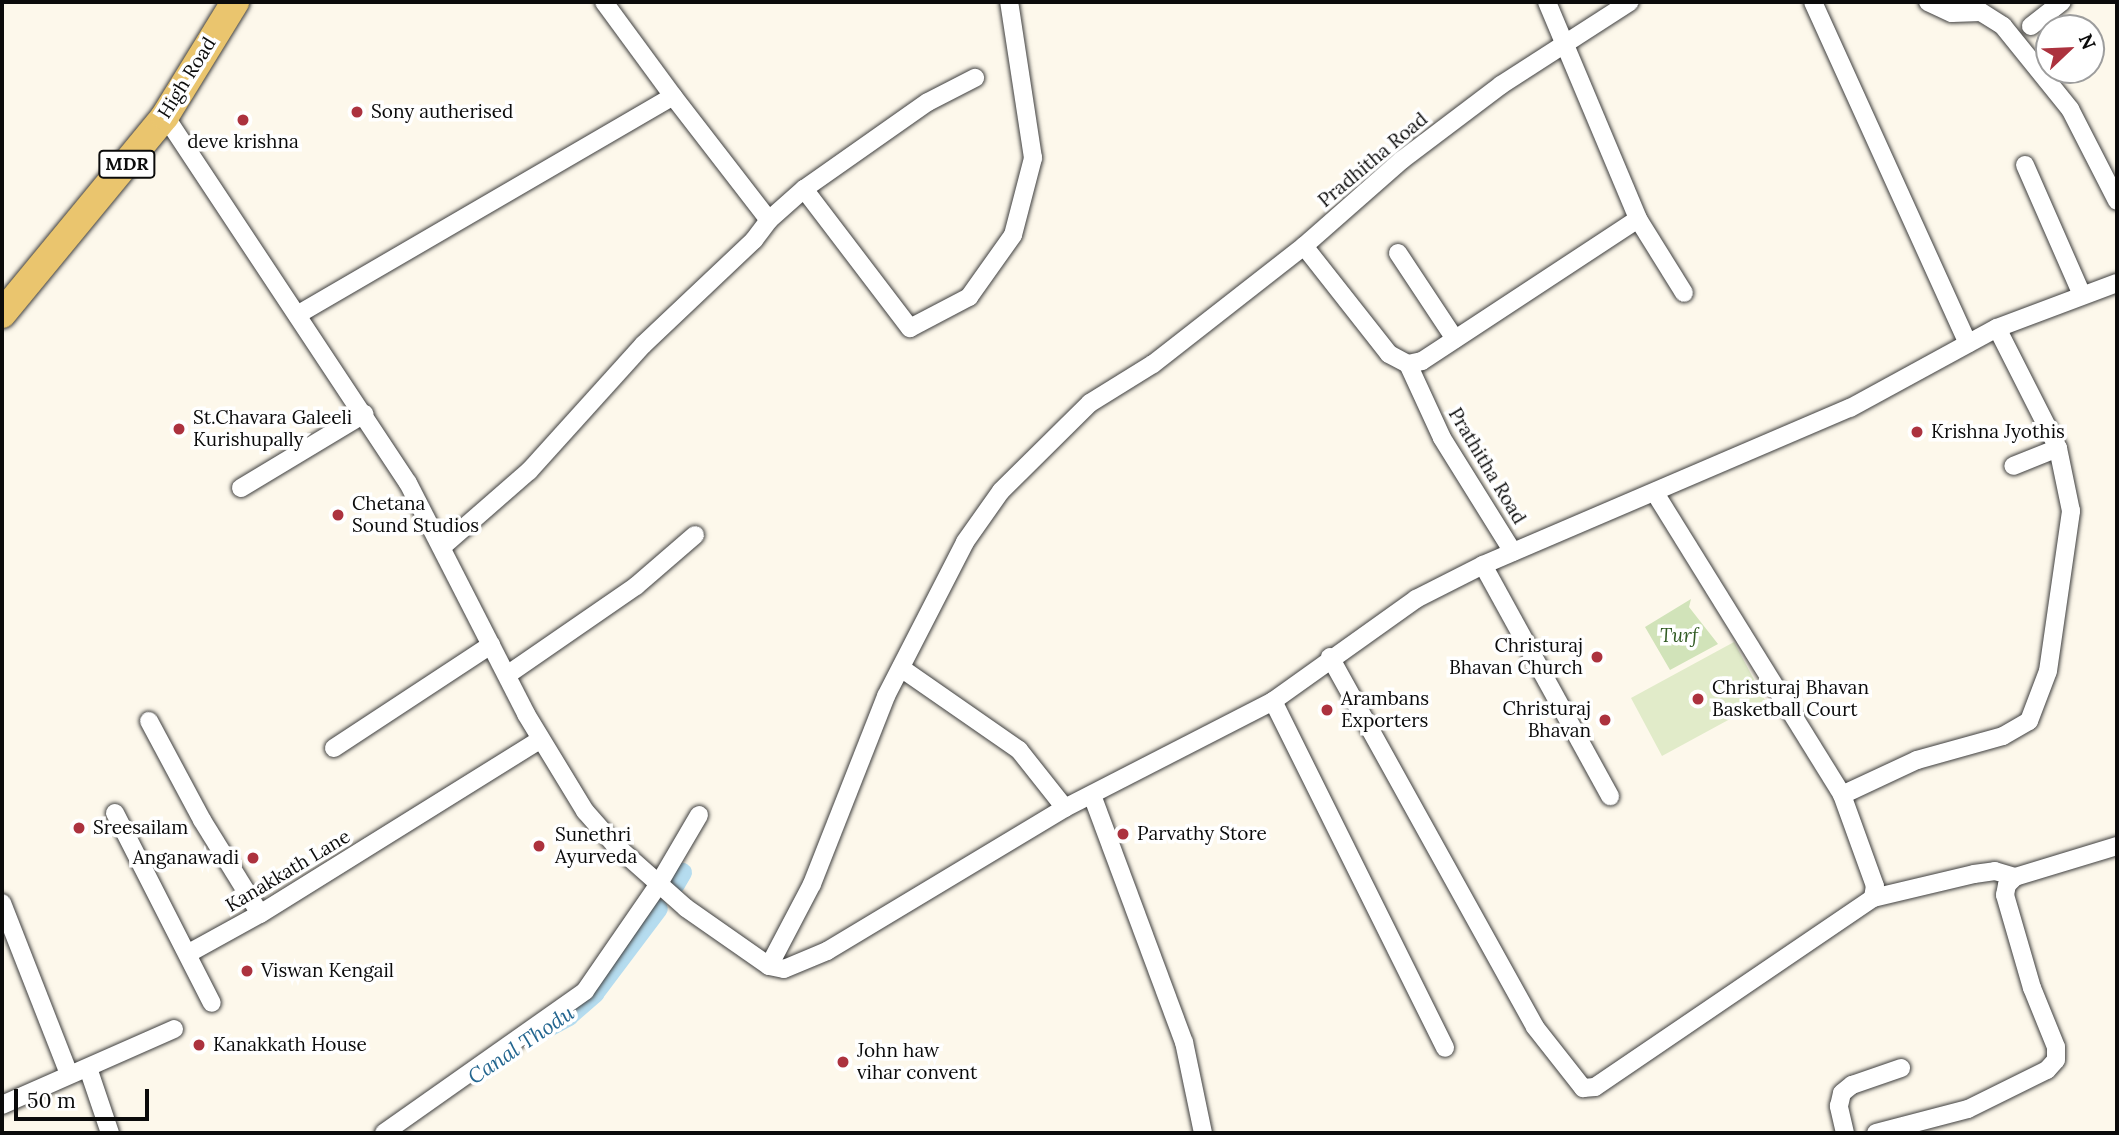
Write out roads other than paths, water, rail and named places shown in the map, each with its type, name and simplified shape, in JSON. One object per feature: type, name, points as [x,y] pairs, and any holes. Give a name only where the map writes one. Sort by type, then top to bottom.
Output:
[{"type":"main road","name":"High Road","points":[[2,314],[165,116],[235,2]]},
{"type":"street","points":[[604,2],[769,220]]},
{"type":"street","points":[[804,189],[909,328],[969,297],[1013,235],[1033,158],[1009,2]]},
{"type":"street","points":[[1547,2],[1638,219],[1684,293]]},
{"type":"street","name":"Pradhitha Road","points":[[769,965],[812,884],[901,667],[965,542],[1000,492],[1090,403],[1153,363],[1304,246],[1402,160],[1501,85],[1630,2]]},
{"type":"street","points":[[1813,2],[1968,343]]},
{"type":"street","points":[[1928,2],[1952,13],[1981,12],[2003,26],[2070,108],[2117,201]]},
{"type":"street","points":[[2031,26],[2062,2]]},
{"type":"street","points":[[443,546],[529,471],[643,345],[804,189],[929,102],[975,78]]},
{"type":"street","points":[[297,314],[673,96]]},
{"type":"street","points":[[165,116],[364,414],[443,546],[540,740],[585,811],[658,885],[769,965],[784,969],[812,958],[1065,808],[1273,701],[1330,657],[1416,599],[1483,565],[1850,408],[1997,328],[2117,284]]},
{"type":"street","points":[[2025,165],[2082,295]]},
{"type":"street","points":[[1304,246],[1389,354],[1408,364],[1422,360],[1638,219]]},
{"type":"street","points":[[1398,253],[1455,339]]},
{"type":"street","points":[[1842,795],[1917,760],[2003,736],[2029,721],[2048,671],[2071,511],[2059,448],[1997,328]]},
{"type":"street","name":"Prathitha Road","points":[[1408,364],[1442,438],[1513,552]]},
{"type":"street","points":[[241,488],[364,414]]},
{"type":"street","points":[[2013,466],[2059,448]]},
{"type":"street","points":[[1655,493],[1842,795],[1875,886],[1872,898]]},
{"type":"street","points":[[507,675],[626,593],[695,535]]},
{"type":"street","points":[[1483,565],[1610,796]]},
{"type":"street","points":[[334,748],[491,645]]},
{"type":"street","points":[[1330,657],[1535,1027],[1583,1088],[1595,1087],[1872,898],[1974,874],[1995,871],[2015,877],[2117,846]]},
{"type":"street","points":[[901,667],[1019,750],[1065,808]]},
{"type":"street","points":[[1273,701],[1446,1048]]},
{"type":"street","points":[[149,721],[202,820],[260,914]]},
{"type":"street","name":"Kanakkath Lane","points":[[189,953],[260,914],[540,740]]},
{"type":"street","points":[[1092,794],[1184,1042],[1203,1133]]},
{"type":"street","points":[[115,813],[189,953],[212,1003]]},
{"type":"street","points":[[384,1133],[573,1002],[658,885],[699,814]]},
{"type":"street","points":[[1876,1133],[1968,1110],[2012,1091],[2047,1070],[2056,1060],[2056,1047],[2032,988],[2005,895],[2015,877]]},
{"type":"street","points":[[2,904],[69,1074]]},
{"type":"street","points":[[2,1105],[174,1029]]},
{"type":"street","points":[[1846,1133],[1839,1106],[1842,1093],[1852,1084],[1900,1068]]},
{"type":"street","points":[[88,1069],[110,1133]]},
{"type":"waterway","name":"Canal Thodu","points":[[675,884],[682,872]]},
{"type":"waterway","name":"Canal Thodu","points":[[533,1035],[568,1016],[594,993],[658,908]]},
{"type":"place","name":"Sony autherised","points":[[357,112]]},
{"type":"place","name":"deve krishna","points":[[243,120]]},
{"type":"place","name":"St.Chavara Galeeli Kurishupally","points":[[179,429]]},
{"type":"place","name":"Krishna Jyothis","points":[[1917,432]]},
{"type":"place","name":"Chetana Sound Studios","points":[[338,515]]},
{"type":"place","name":"Christuraj Bhavan Church","points":[[1597,657]]},
{"type":"place","name":"Christuraj Bhavan Basketball Court","points":[[1698,699]]},
{"type":"place","name":"Arambans Exporters","points":[[1327,710]]},
{"type":"place","name":"Christuraj Bhavan","points":[[1605,720]]},
{"type":"place","name":"Sreesailam","points":[[79,828]]},
{"type":"place","name":"Parvathy Store","points":[[1123,834]]},
{"type":"place","name":"Sunethri Ayurveda","points":[[539,846]]},
{"type":"place","name":"Anganawadi","points":[[253,858]]},
{"type":"place","name":"Viswan Kengail","points":[[247,971]]},
{"type":"place","name":"Kanakkath House","points":[[199,1045]]},
{"type":"place","name":"John haw vihar convent","points":[[843,1062]]},
{"type":"park label","name":"Turf","points":[[1679,636]]}]
